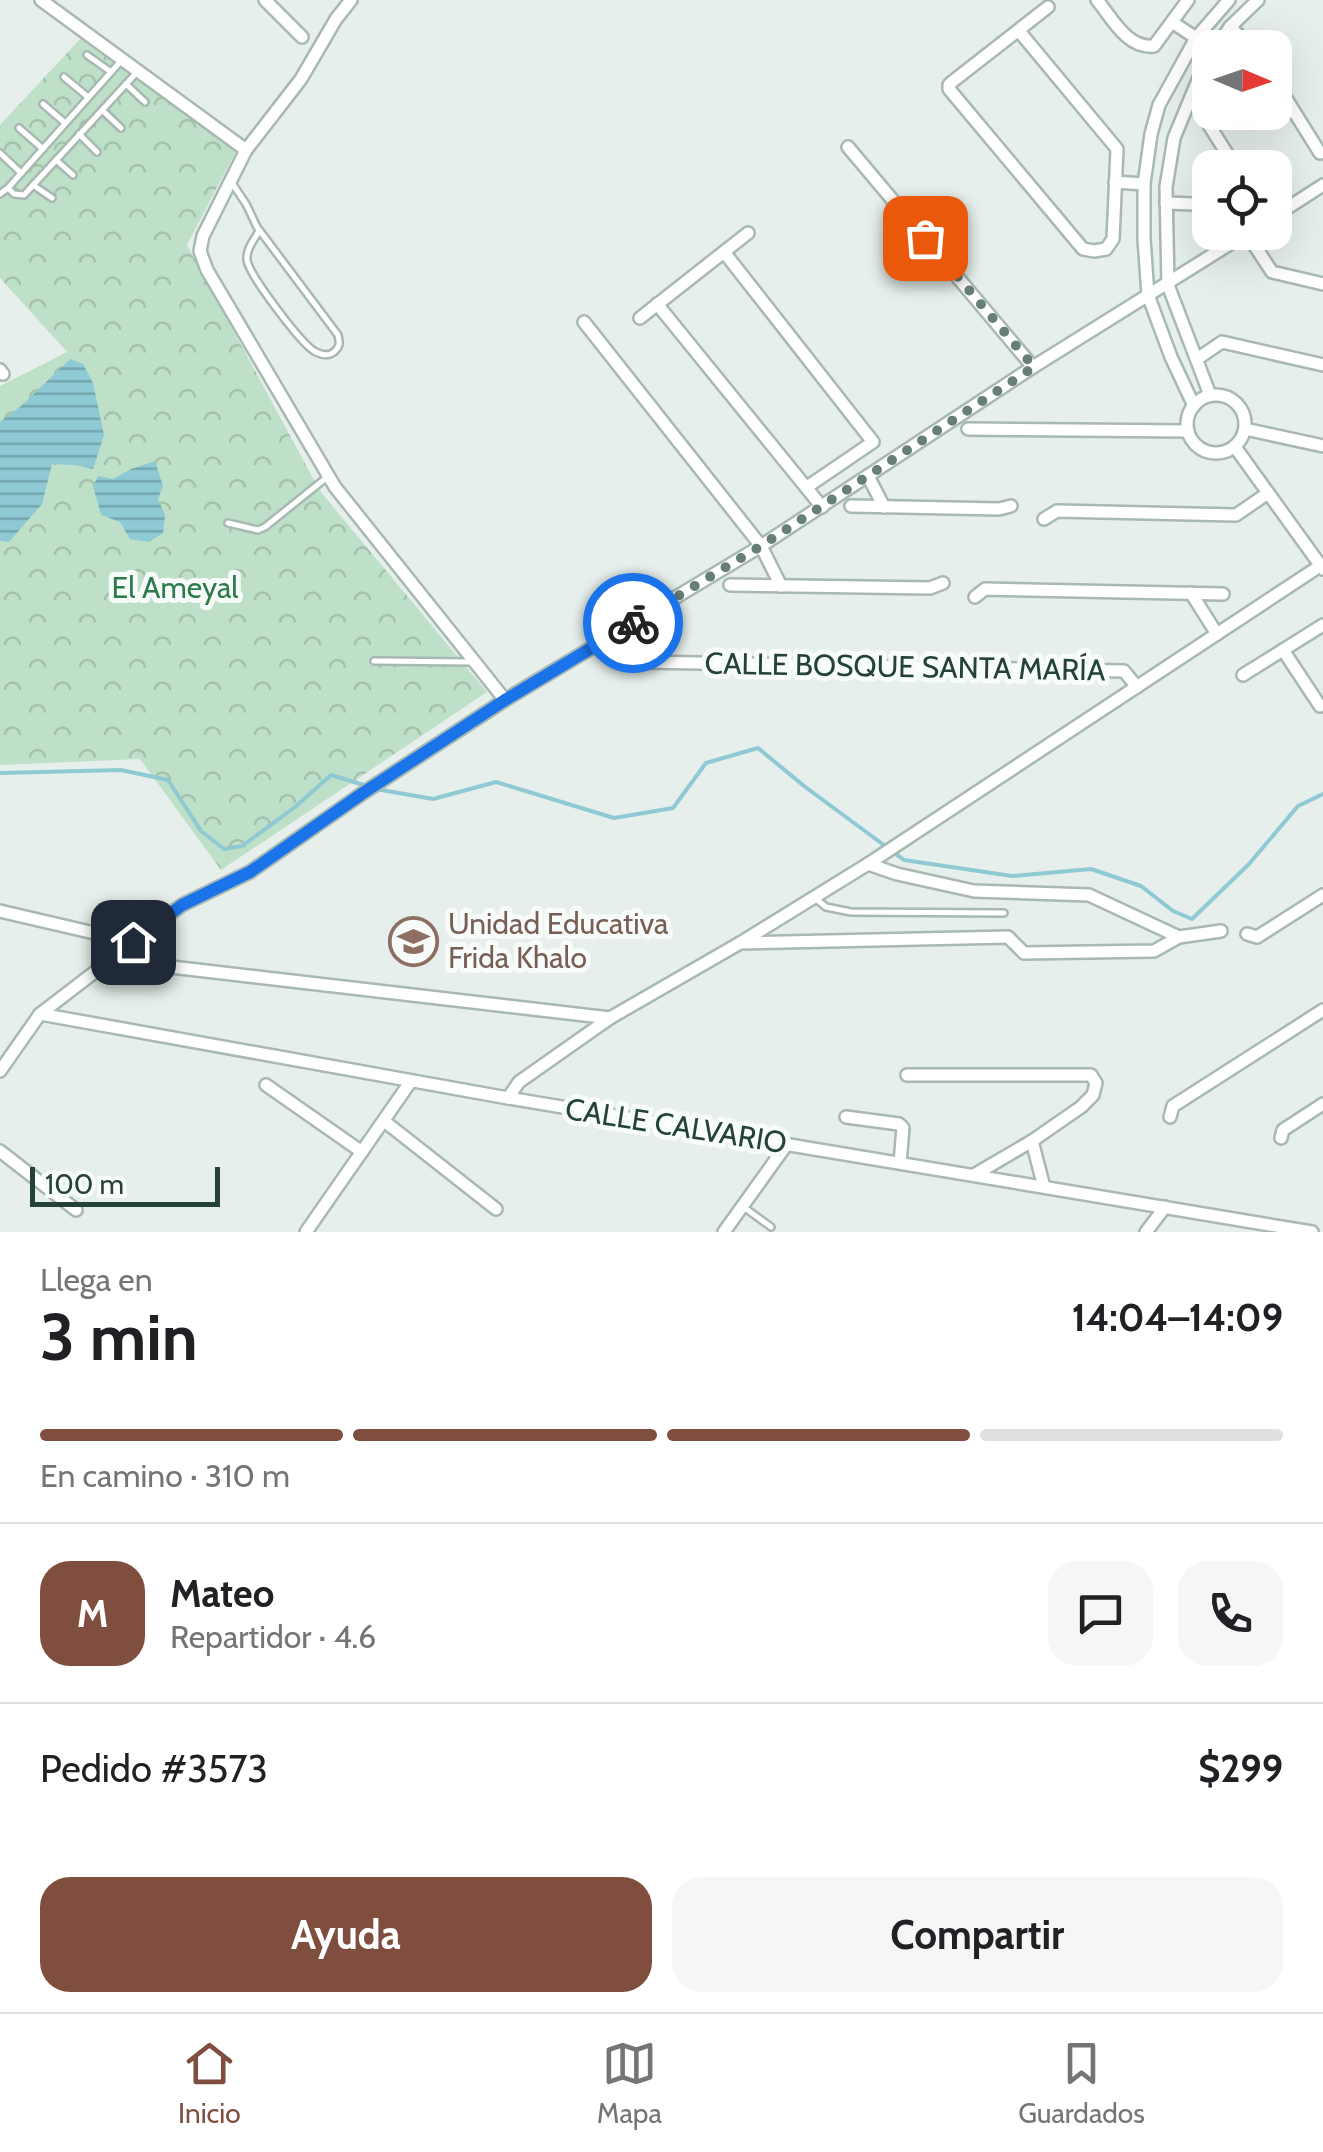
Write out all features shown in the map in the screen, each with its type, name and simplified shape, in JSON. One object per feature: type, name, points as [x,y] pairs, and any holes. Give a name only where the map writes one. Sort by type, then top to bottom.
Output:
[{"type":"street","points":[[41,0],[246,150]]},
{"type":"street","points":[[265,0],[302,37]]},
{"type":"street","points":[[351,0],[301,78],[246,150],[203,236],[200,251],[206,270],[335,487],[505,700]]},
{"type":"street","points":[[1096,0],[1131,42],[1142,48],[1154,46],[1188,0]]},
{"type":"street","points":[[1203,30],[1229,0]]},
{"type":"street","points":[[1228,30],[1258,0]]},
{"type":"street","points":[[1019,31],[1117,149],[1113,239],[1106,249],[1082,249],[949,90],[952,82],[1048,7]]},
{"type":"street","points":[[1172,22],[1192,35]]},
{"type":"street","points":[[1230,27],[1233,30]]},
{"type":"street","points":[[1192,45],[1160,105],[1151,134],[1144,184],[1144,239],[1148,295],[1194,406]]},
{"type":"street","points":[[1192,93],[1174,138],[1166,187],[1168,285],[1202,356],[1210,396]]},
{"type":"street","points":[[1292,108],[1320,153]]},
{"type":"street","points":[[1151,134],[1174,138]]},
{"type":"street","points":[[848,147],[1031,364]]},
{"type":"street","points":[[1115,182],[1144,184]]},
{"type":"street","points":[[1292,205],[1323,185]]},
{"type":"street","points":[[1166,203],[1192,204]]},
{"type":"street","points":[[640,318],[748,234]]},
{"type":"street","points":[[815,497],[868,476],[1031,364],[1228,250]]},
{"type":"street","points":[[1258,250],[1272,272],[1323,284]]},
{"type":"street","points":[[0,1071],[40,1014],[182,905],[250,872],[505,700],[761,546],[873,442],[724,252]]},
{"type":"street","points":[[658,304],[815,497]]},
{"type":"street","points":[[584,322],[761,546],[781,586]]},
{"type":"street","points":[[1202,356],[1222,342],[1323,365]]},
{"type":"street","points":[[1182,432],[1194,406],[1210,396],[1236,403],[1249,430]]},
{"type":"street","points":[[968,429],[1182,432],[1202,450],[1213,454],[1235,447],[1249,430]]},
{"type":"street","points":[[1249,430],[1323,446]]},
{"type":"street","points":[[508,1098],[519,1082],[610,1018],[868,864],[1322,567],[1235,447]]},
{"type":"street","points":[[868,476],[884,507]]},
{"type":"street","points":[[1044,519],[1056,511],[1236,516],[1268,493]]},
{"type":"street","points":[[851,506],[998,510],[1011,506]]},
{"type":"street","points":[[730,585],[930,588],[943,583]]},
{"type":"street","points":[[975,597],[985,590],[1223,594]]},
{"type":"street","points":[[1191,593],[1216,634]]},
{"type":"street","points":[[1243,676],[1323,625]]},
{"type":"street","name":"CALLE BOSQUE SANTA MARÍA","points":[[624,629],[644,662],[1124,671],[1137,687]]},
{"type":"street","points":[[1283,650],[1320,706]]},
{"type":"street","points":[[868,864],[974,890],[1089,894],[1179,937]]},
{"type":"street","points":[[1247,934],[1257,937],[1323,895]]},
{"type":"street","points":[[0,911],[133,942]]},
{"type":"street","points":[[740,943],[1008,937],[1024,952],[1154,951],[1179,937],[1221,930]]},
{"type":"street","points":[[111,960],[610,1018]]},
{"type":"street","points":[[1170,1117],[1173,1106],[1323,1010]]},
{"type":"street","name":"CALLE CALVARIO","points":[[40,1014],[508,1098],[1312,1232]]},
{"type":"street","points":[[907,1076],[1091,1075],[1096,1083],[1094,1095],[1032,1141],[974,1175]]},
{"type":"street","points":[[306,1232],[412,1081]]},
{"type":"street","points":[[266,1085],[362,1152]]},
{"type":"street","points":[[1281,1138],[1282,1130],[1323,1104]]},
{"type":"street","points":[[846,1117],[899,1124],[903,1128],[900,1163]]},
{"type":"street","points":[[384,1121],[496,1209]]},
{"type":"street","points":[[1032,1141],[1044,1187]]},
{"type":"street","points":[[724,1232],[787,1144]]},
{"type":"street","points":[[0,1151],[76,1210]]},
{"type":"street","points":[[1146,1232],[1165,1207]]},
{"type":"lane","points":[[87,55],[111,72]]},
{"type":"lane","points":[[0,194],[122,60]]},
{"type":"lane","points":[[8,188],[14,194],[24,195],[138,72]]},
{"type":"lane","points":[[64,78],[88,97]]},
{"type":"lane","points":[[126,84],[145,102]]},
{"type":"lane","points":[[43,104],[65,124]]},
{"type":"lane","points":[[102,110],[121,128]]},
{"type":"lane","points":[[19,128],[42,149]]},
{"type":"lane","points":[[80,134],[97,152]]},
{"type":"lane","points":[[0,154],[21,174]]},
{"type":"lane","points":[[56,160],[73,176]]},
{"type":"lane","points":[[231,181],[260,231],[338,335],[337,349],[330,354],[313,350],[294,332],[251,271],[247,256],[260,231]]},
{"type":"lane","points":[[33,185],[52,198]]},
{"type":"lane","points":[[228,522],[258,530],[265,528],[328,476]]},
{"type":"lane","points":[[374,661],[475,662]]},
{"type":"lane","points":[[813,898],[826,907],[851,912],[1004,913]]},
{"type":"lane","points":[[743,1206],[771,1227]]},
{"type":"green space","name":"El Ameyal","points":[[81,38],[236,151],[187,245],[320,491],[487,692],[221,870],[140,759],[0,765],[0,386],[67,352],[0,278],[0,125]]},
{"type":"water","points":[[70,359],[83,364],[93,383],[104,435],[93,469],[52,464],[42,504],[9,542],[0,541],[0,422]]},
{"type":"water","points":[[155,461],[163,486],[158,499],[165,515],[163,533],[149,542],[130,539],[120,522],[101,515],[93,486],[98,476],[113,479]]},
{"type":"waterway","points":[[376,789],[433,799],[496,782],[614,818],[673,808],[706,763],[758,748],[904,860],[1012,876],[1091,869],[1141,886],[1173,911],[1192,919],[1249,864],[1298,806],[1323,794]]},
{"type":"waterway","points":[[0,773],[121,770],[168,780],[201,831],[224,849],[242,846],[331,775],[367,786]]},
{"type":"way so far","points":[[633,623],[761,546],[1034,367],[925,238]]},
{"type":"place","name":"Unidad Educativa Frida Khalo","points":[[413,941]]},
{"type":"route","points":[[133,942],[182,905],[250,872],[505,700],[633,623]]}]
